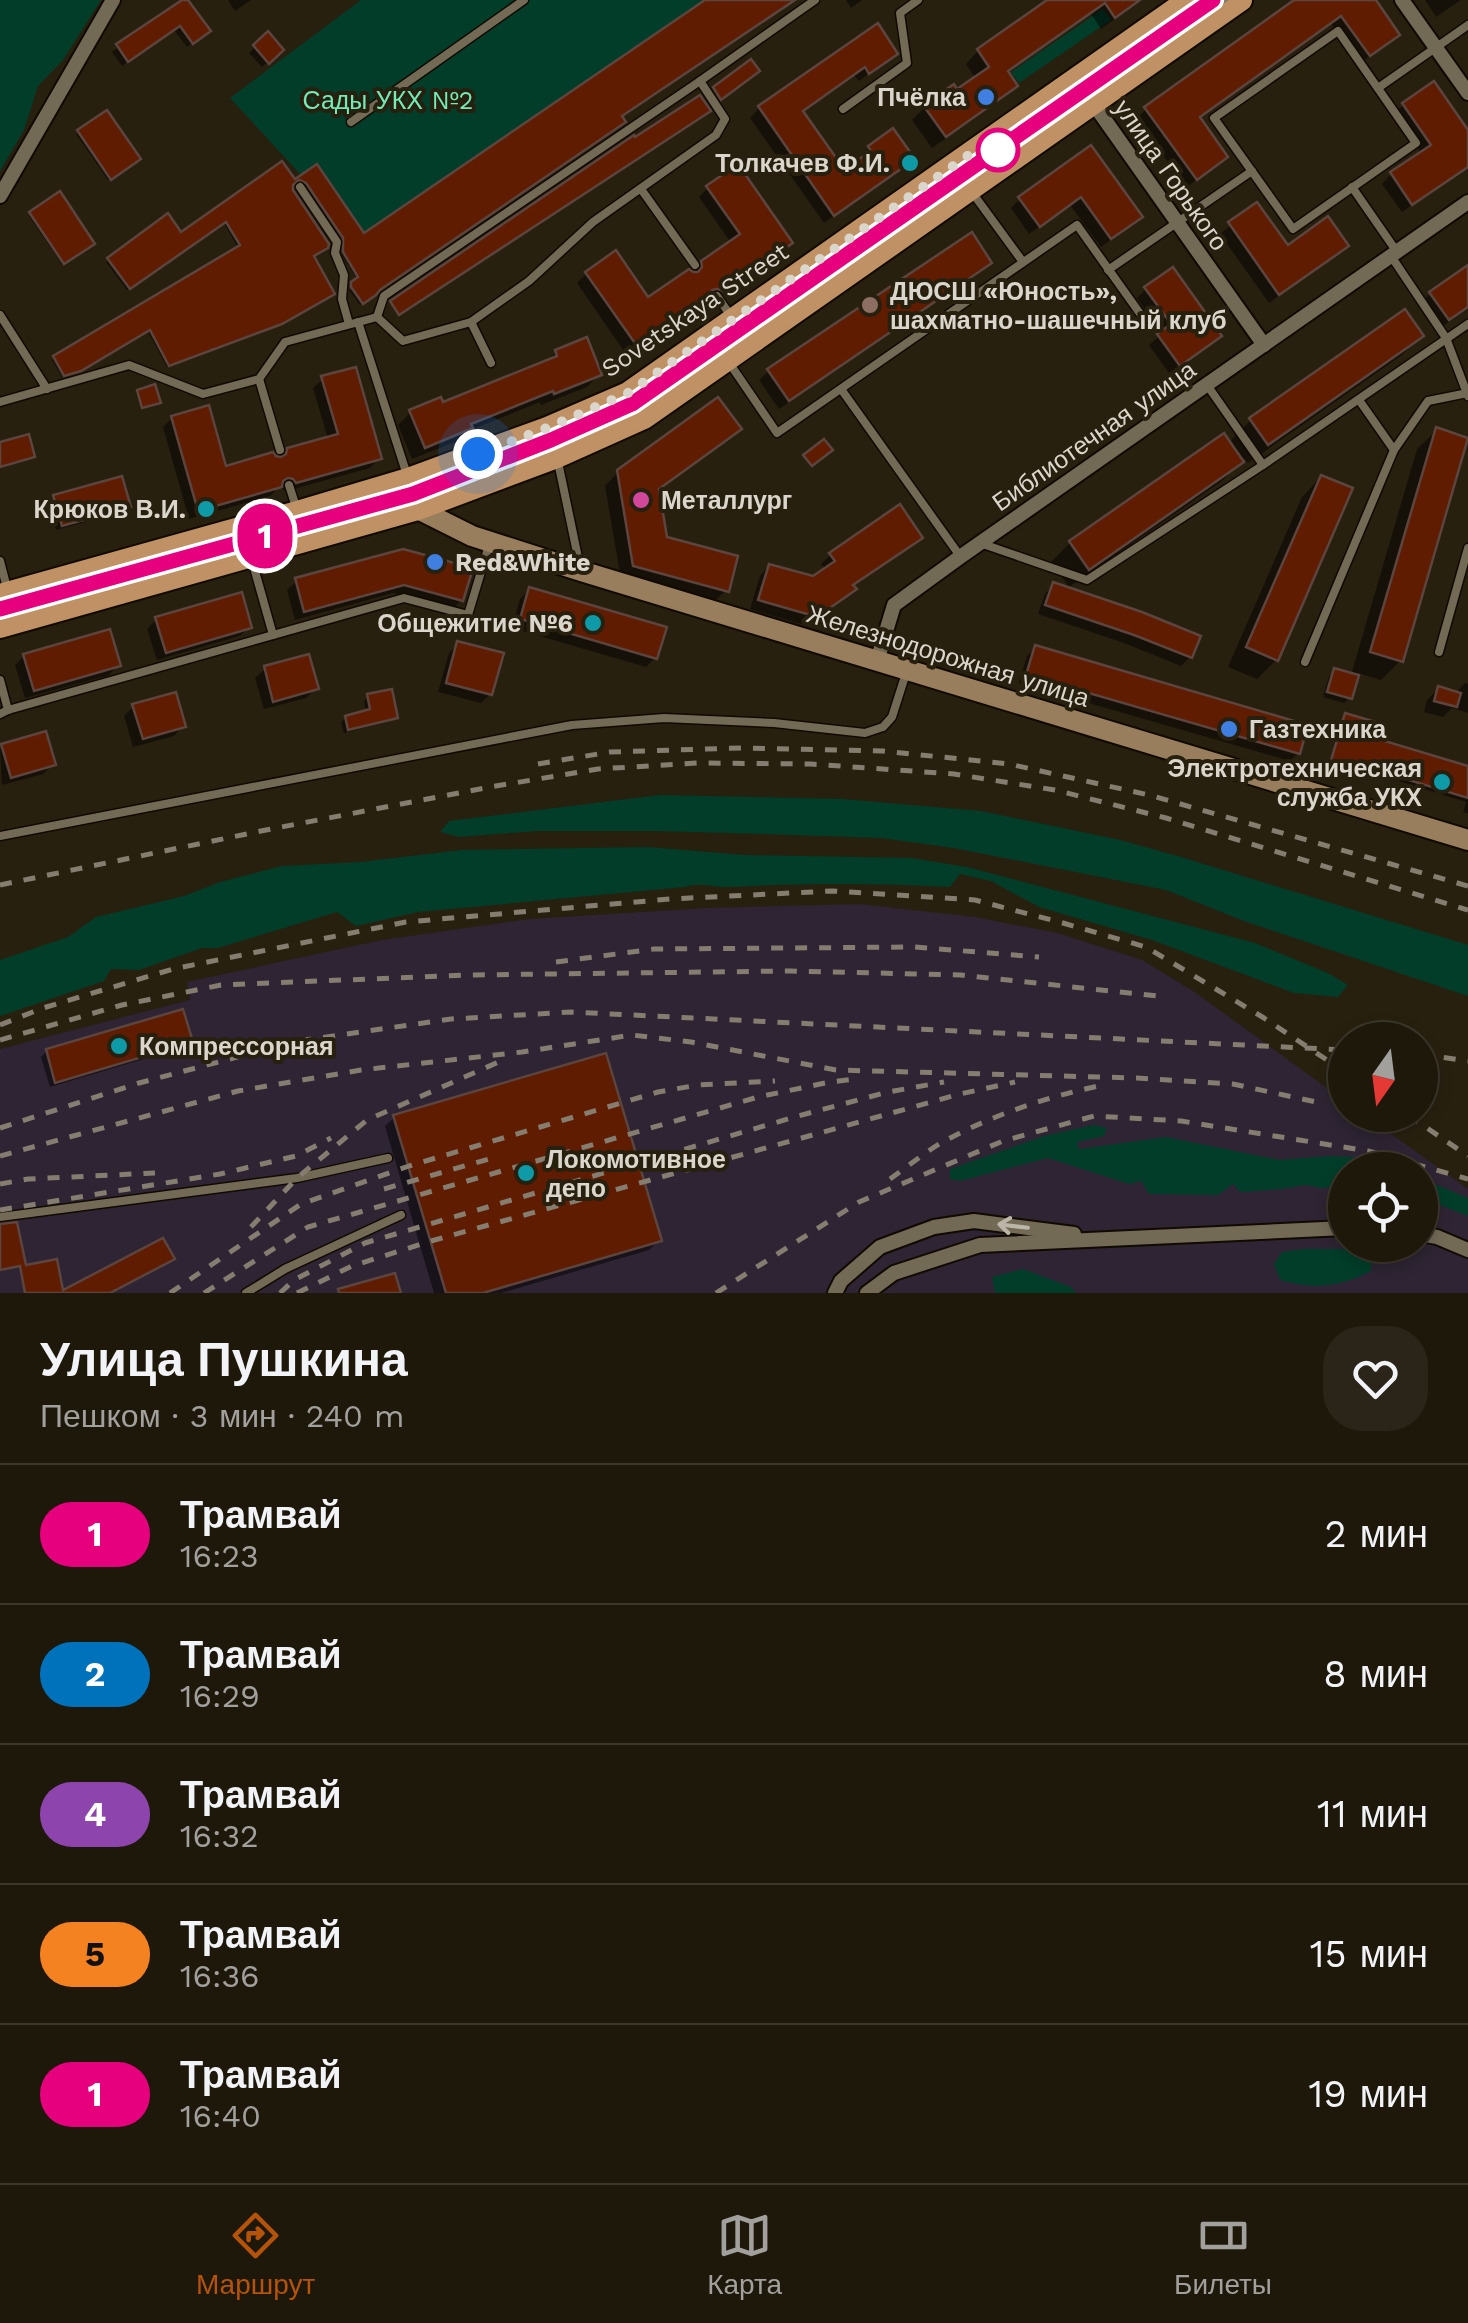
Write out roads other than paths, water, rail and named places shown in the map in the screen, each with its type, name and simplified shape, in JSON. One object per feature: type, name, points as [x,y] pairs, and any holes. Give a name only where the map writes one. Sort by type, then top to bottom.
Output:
[{"type":"main road","name":"Sovetskaya Street","points":[[4,593],[408,479],[547,428],[628,393],[1188,0]]},
{"type":"main road","points":[[0,627],[418,509],[557,457],[644,418],[1235,2]]},
{"type":"main road","points":[[408,479],[418,509]]},
{"type":"main road","name":"Железнодорожная улица","points":[[418,509],[472,536],[581,571],[1468,840]]},
{"type":"street","points":[[0,196],[113,0]]},
{"type":"street","points":[[1402,0],[1468,93]]},
{"type":"street","name":"улица Горького","points":[[1076,80],[1264,345]]},
{"type":"street","name":"Библиотечная улица","points":[[876,661],[894,605],[1468,202]]},
{"type":"street","points":[[835,1293],[841,1281],[880,1248],[934,1226],[974,1220],[1110,1238]]},
{"type":"street","points":[[867,1293],[894,1273],[980,1246],[1328,1229]]},
{"type":"street","points":[[1438,1237],[1468,1250]]},
{"type":"lane","points":[[351,122],[524,0]]},
{"type":"lane","points":[[376,317],[384,296],[814,0]]},
{"type":"lane","points":[[843,109],[907,63],[900,13],[918,0]]},
{"type":"lane","points":[[1378,88],[1468,25]]},
{"type":"lane","points":[[1338,31],[1416,142],[1292,229],[1252,172],[1214,118],[1338,31]]},
{"type":"lane","points":[[376,317],[404,341],[470,322],[529,281],[593,222],[716,135],[725,119],[700,81]]},
{"type":"lane","points":[[953,166],[1024,262]]},
{"type":"lane","points":[[1108,270],[1252,172]]},
{"type":"lane","points":[[300,186],[337,242],[335,253],[344,276],[342,298],[408,479]]},
{"type":"lane","points":[[1305,662],[1394,450],[1428,401],[1468,394],[1446,338],[1352,188]]},
{"type":"lane","points":[[642,189],[695,265]]},
{"type":"lane","points":[[710,336],[777,433],[1077,225],[1146,322]]},
{"type":"lane","points":[[717,296],[751,344]]},
{"type":"lane","points":[[0,315],[47,388]]},
{"type":"lane","points":[[0,402],[129,365],[203,394],[259,379],[284,342],[376,317]]},
{"type":"lane","points":[[470,322],[491,363]]},
{"type":"lane","points":[[980,543],[1087,580],[1468,324]]},
{"type":"lane","points":[[259,379],[280,450]]},
{"type":"lane","points":[[1207,384],[1263,465]]},
{"type":"lane","points":[[841,389],[960,556]]},
{"type":"lane","points":[[1359,400],[1394,450]]},
{"type":"lane","points":[[547,428],[557,457],[581,571]]},
{"type":"lane","points":[[290,485],[297,512]]},
{"type":"lane","points":[[243,527],[272,635]]},
{"type":"lane","points":[[0,680],[4,712],[404,598],[468,615],[490,542]]},
{"type":"lane","points":[[1439,652],[1468,548]]},
{"type":"lane","points":[[0,561],[4,593]]},
{"type":"lane","points":[[0,836],[572,725],[664,718],[774,723],[864,733],[883,726],[892,717],[907,670]]},
{"type":"lane","points":[[0,1217],[298,1178],[388,1158]]},
{"type":"lane","points":[[246,1293],[286,1268],[401,1216]]},
{"type":"tram line","name":"1","points":[[0,609],[413,494],[632,404],[1213,0]]},
{"type":"tram line","points":[[0,615],[414,500],[554,447],[636,409],[1227,0]]},
{"type":"railway","points":[[538,764],[610,752],[741,748],[883,751],[1009,764],[1149,795],[1468,886]]},
{"type":"railway","points":[[0,885],[266,830],[598,769],[698,763],[811,764],[954,774],[1055,790],[1166,818],[1468,910]]},
{"type":"railway","points":[[0,1025],[173,969],[406,922],[670,899],[832,891],[975,900],[1146,947],[1328,1061]]},
{"type":"railway","points":[[556,962],[654,949],[915,947],[1039,957]]},
{"type":"railway","points":[[0,1040],[122,1005],[221,985],[467,975],[791,971],[961,975],[1157,996]]},
{"type":"railway","points":[[0,1128],[139,1083],[298,1041],[451,1019],[571,1012],[1328,1049]]},
{"type":"railway","points":[[0,1156],[238,1091],[361,1070],[632,1035],[691,1042],[836,1070],[1233,1084],[1316,1102]]},
{"type":"railway","points":[[1438,1057],[1468,1061]]},
{"type":"railway","points":[[251,1227],[297,1178],[367,1120],[501,1061]]},
{"type":"railway","points":[[204,1293],[308,1227],[758,1097],[855,1079]]},
{"type":"railway","points":[[170,1293],[301,1204],[409,1166],[658,1092],[698,1085],[775,1081]]},
{"type":"railway","points":[[280,1293],[294,1280],[365,1243],[798,1116],[944,1082]]},
{"type":"railway","points":[[297,1293],[352,1266],[431,1241],[1015,1082]]},
{"type":"railway","points":[[890,1179],[941,1143],[980,1124],[1040,1101],[1103,1085]]},
{"type":"railway","points":[[716,1293],[859,1202],[1003,1141],[1094,1116],[1181,1121],[1368,1151],[1468,1179]]},
{"type":"railway","points":[[1433,1132],[1468,1156]]},
{"type":"railway","points":[[0,1210],[220,1174],[296,1156],[331,1138]]},
{"type":"railway","points":[[384,1189],[489,1159]]},
{"type":"railway","points":[[0,1184],[28,1179],[155,1173]]},
{"type":"place","name":"Пчёлка","points":[[986,97]]},
{"type":"place","name":"Толкачев Ф.И.","points":[[910,163]]},
{"type":"place","name":"ДЮСШ «Юность», шахматно-шашечный клуб","points":[[870,305]]},
{"type":"place","name":"Металлург","points":[[641,500]]},
{"type":"place","name":"Крюков В.И.","points":[[206,509]]},
{"type":"place","name":"Red&White","points":[[435,562]]},
{"type":"place","name":"Общежитие №6","points":[[593,623]]},
{"type":"place","name":"Газтехника","points":[[1229,729]]},
{"type":"place","name":"Электротехническая служба УКХ","points":[[1442,782]]},
{"type":"place","name":"Компрессорная","points":[[119,1046]]},
{"type":"place","name":"Локомотивное депо","points":[[526,1173]]},
{"type":"park label","name":"Сады УКХ №2","points":[[388,100]]}]
